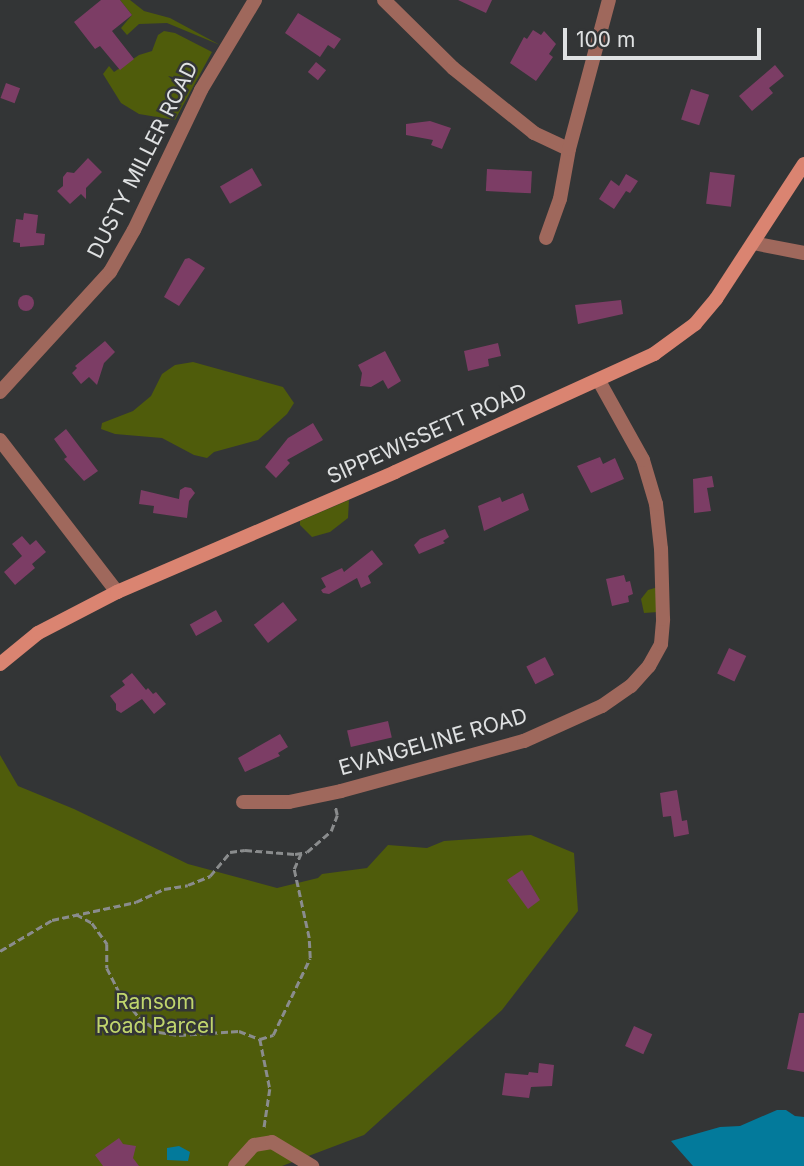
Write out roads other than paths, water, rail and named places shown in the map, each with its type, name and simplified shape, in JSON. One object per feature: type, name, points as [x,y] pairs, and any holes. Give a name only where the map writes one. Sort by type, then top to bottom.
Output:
[{"type":"main road","name":"SIPPEWISSETT ROAD","points":[[0,664],[56,622],[117,592],[599,381],[654,354],[695,324],[753,243],[804,164]]},
{"type":"street","name":"DUSTY MILLER ROAD","points":[[0,392],[110,272],[148,202],[201,90],[255,0]]},
{"type":"street","points":[[384,0],[453,68],[534,133],[569,149]]},
{"type":"street","points":[[545,238],[560,199],[569,149],[609,0]]},
{"type":"street","points":[[753,243],[804,253]]},
{"type":"street","name":"EVANGELINE ROAD","points":[[243,802],[289,802],[331,793],[524,741],[602,706],[631,686],[654,659],[661,644],[663,619],[662,549],[656,505],[643,460],[599,381]]},
{"type":"street","points":[[0,440],[117,592]]},
{"type":"street","points":[[235,1166],[254,1145],[272,1142],[288,1149],[312,1166]]},
{"type":"water","points":[[777,1110],[786,1110],[795,1116],[804,1117],[804,1166],[693,1166],[671,1141],[720,1127],[740,1126]]},
{"type":"water","points":[[179,1146],[190,1152],[188,1161],[167,1160],[167,1148]]},
{"type":"park label","name":"Ransom Road Parcel","points":[[155,1014]]}]
